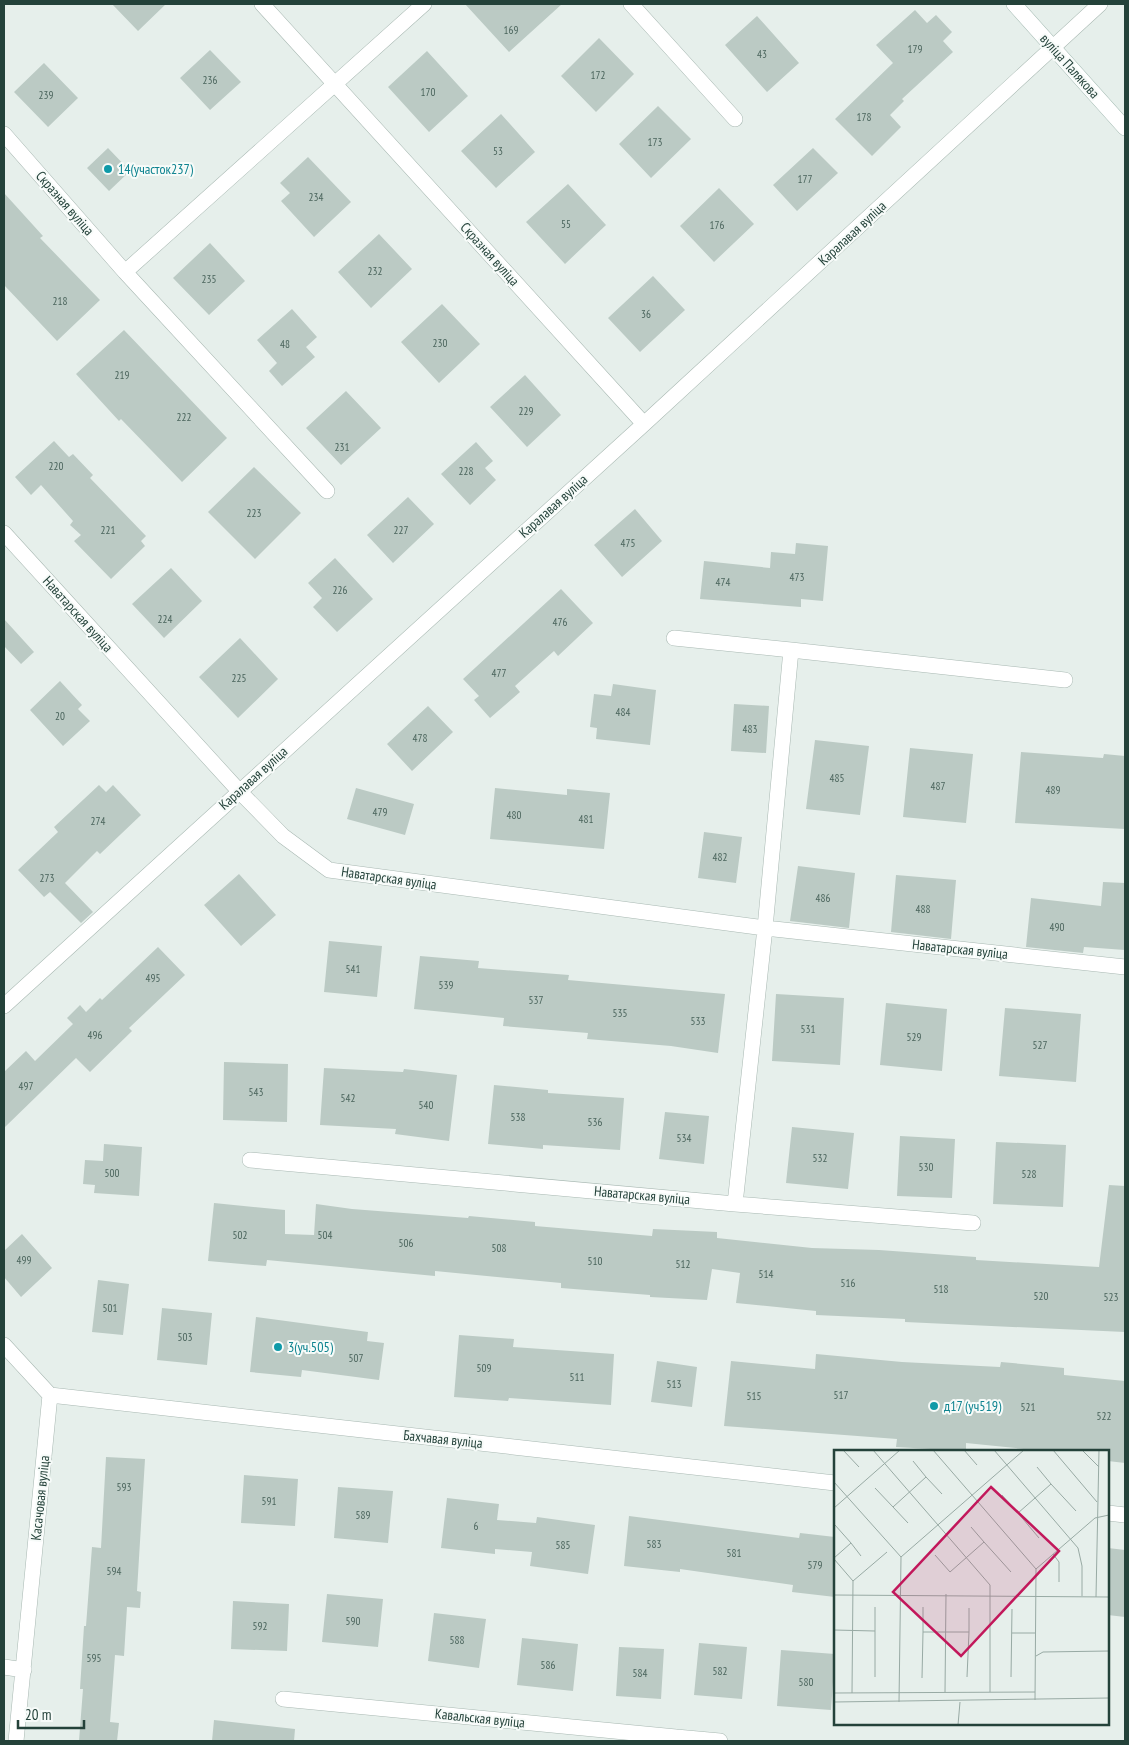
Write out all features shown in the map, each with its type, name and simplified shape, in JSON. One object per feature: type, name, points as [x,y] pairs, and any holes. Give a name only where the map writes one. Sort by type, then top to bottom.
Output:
[{"type":"street","name":"Скразная вуліца","points":[[262,4],[644,424]]},
{"type":"street","points":[[126,272],[424,4]]},
{"type":"street","points":[[631,4],[734,119]]},
{"type":"street","name":"вуліца Палякова","points":[[1014,4],[1125,128]]},
{"type":"street","name":"Каралавая вуліца","points":[[4,1006],[644,424],[900,189],[1052,46],[1100,4]]},
{"type":"street","name":"Скразная вуліца","points":[[4,134],[126,272],[327,490]]},
{"type":"street","name":"Наватарская вуліца","points":[[4,533],[239,791],[283,836],[329,870],[765,928],[1125,967]]},
{"type":"street","points":[[674,638],[1065,680]]},
{"type":"street","points":[[735,1204],[765,928],[791,650]]},
{"type":"street","name":"Наватарская вуліца","points":[[250,1160],[735,1204],[973,1223]]},
{"type":"street","points":[[4,1345],[50,1396]]},
{"type":"street","name":"Бахчавая вуліца","points":[[50,1396],[834,1483]]},
{"type":"street","name":"Касачовая вуліца","points":[[16,1741],[50,1396]]},
{"type":"street","points":[[1109,1513],[1125,1515]]},
{"type":"street","points":[[4,1667],[24,1670]]},
{"type":"street","name":"Кавальская вуліца","points":[[283,1699],[676,1739],[720,1741]]},
{"type":"building","points":[[112,4],[166,4],[138,31]]},
{"type":"building","points":[[465,4],[562,4],[509,52]]},
{"type":"building","points":[[915,10],[927,23],[936,15],[952,32],[943,41],[953,52],[902,99],[904,101],[890,115],[901,127],[872,156],[835,119],[893,63],[876,45]]},
{"type":"building","points":[[757,16],[799,63],[767,92],[725,45]]},
{"type":"building","points":[[599,38],[634,74],[596,112],[561,76]]},
{"type":"building","points":[[210,50],[241,82],[210,110],[180,78]]},
{"type":"building","points":[[427,51],[468,96],[429,132],[388,87]]},
{"type":"building","points":[[44,63],[78,98],[48,127],[14,92]]},
{"type":"building","points":[[658,106],[691,139],[651,178],[619,144]]},
{"type":"building","points":[[501,114],[535,152],[496,188],[461,151]]},
{"type":"building","name":"14(участок237)","points":[[108,148],[130,171],[109,191],[87,168]]},
{"type":"building","points":[[813,148],[838,173],[797,211],[773,185]]},
{"type":"building","points":[[308,157],[351,202],[314,237],[281,201],[290,193],[280,183]]},
{"type":"building","points":[[568,184],[606,225],[565,264],[526,222]]},
{"type":"building","points":[[719,188],[754,224],[714,262],[680,226]]},
{"type":"building","points":[[4,193],[43,236],[40,238],[100,300],[57,341],[4,285]]},
{"type":"building","points":[[379,234],[412,269],[371,308],[338,272]]},
{"type":"building","points":[[210,243],[245,281],[209,315],[173,278]]},
{"type":"building","points":[[653,276],[685,310],[640,352],[608,318]]},
{"type":"building","points":[[442,304],[480,344],[439,383],[401,342]]},
{"type":"building","points":[[292,309],[317,337],[306,347],[315,357],[282,386],[269,371],[277,363],[257,340]]},
{"type":"building","points":[[124,330],[227,438],[182,482],[121,419],[119,421],[76,374]]},
{"type":"building","points":[[525,375],[561,415],[527,447],[490,407]]},
{"type":"building","points":[[346,391],[381,428],[341,465],[306,428]]},
{"type":"building","points":[[54,441],[69,457],[73,454],[93,475],[90,478],[146,536],[141,541],[145,546],[111,579],[74,541],[81,535],[70,525],[73,521],[41,485],[31,495],[15,477]]},
{"type":"building","points":[[476,442],[493,461],[485,468],[496,480],[470,505],[441,474]]},
{"type":"building","points":[[254,467],[301,513],[255,559],[208,512]]},
{"type":"building","points":[[408,497],[434,524],[393,563],[367,535]]},
{"type":"building","points":[[635,509],[662,541],[622,577],[594,545]]},
{"type":"building","points":[[796,543],[828,546],[823,601],[801,599],[801,607],[700,599],[704,561],[770,568],[771,552],[795,554]]},
{"type":"building","points":[[335,558],[373,599],[337,632],[313,607],[322,598],[308,583]]},
{"type":"building","points":[[171,568],[202,601],[164,638],[132,604]]},
{"type":"building","points":[[561,589],[593,623],[558,656],[554,651],[515,686],[520,692],[490,718],[474,700],[479,696],[463,679]]},
{"type":"building","points":[[4,619],[34,652],[21,664],[4,646]]},
{"type":"building","points":[[240,638],[278,679],[238,718],[199,677]]},
{"type":"building","points":[[60,681],[82,705],[78,709],[90,721],[63,746],[30,710]]},
{"type":"building","points":[[613,684],[656,690],[650,745],[596,739],[597,728],[590,727],[594,694],[611,696]]},
{"type":"building","points":[[734,704],[769,706],[766,753],[731,751]]},
{"type":"building","points":[[428,706],[453,732],[412,771],[387,744]]},
{"type":"building","points":[[815,740],[869,746],[860,815],[806,809]]},
{"type":"building","points":[[910,748],[973,754],[966,823],[903,817]]},
{"type":"building","points":[[1021,752],[1103,758],[1104,754],[1125,756],[1125,829],[1015,823]]},
{"type":"building","points":[[99,785],[106,792],[113,785],[141,815],[100,854],[97,851],[65,883],[93,912],[81,923],[50,892],[44,897],[18,870],[58,832],[54,827]]},
{"type":"building","points":[[356,788],[414,804],[405,835],[347,819]]},
{"type":"building","points":[[495,788],[567,795],[567,789],[610,793],[604,849],[490,839]]},
{"type":"building","points":[[704,832],[742,837],[736,883],[698,878]]},
{"type":"building","points":[[798,866],[855,873],[849,928],[790,921]]},
{"type":"building","points":[[239,874],[276,915],[241,946],[204,905]]},
{"type":"building","points":[[896,875],[956,880],[951,939],[891,932]]},
{"type":"building","points":[[1103,882],[1125,883],[1125,950],[1084,947],[1083,953],[1026,947],[1031,898],[1101,906]]},
{"type":"building","points":[[329,941],[382,946],[377,997],[324,992]]},
{"type":"building","points":[[158,947],[185,975],[129,1028],[132,1031],[90,1072],[76,1058],[4,1128],[4,1072],[26,1051],[35,1061],[73,1024],[67,1018],[80,1005],[86,1012],[100,998],[102,1000]]},
{"type":"building","points":[[420,956],[479,961],[478,968],[569,975],[568,980],[725,994],[718,1053],[671,1046],[587,1039],[588,1033],[503,1026],[504,1018],[414,1009]]},
{"type":"building","points":[[776,994],[844,998],[840,1065],[772,1061]]},
{"type":"building","points":[[886,1003],[947,1009],[942,1071],[880,1065]]},
{"type":"building","points":[[1005,1008],[1081,1014],[1076,1082],[999,1076]]},
{"type":"building","points":[[224,1062],[288,1064],[287,1122],[223,1120]]},
{"type":"building","points":[[324,1068],[403,1072],[404,1069],[457,1075],[449,1141],[395,1134],[396,1129],[320,1125]]},
{"type":"building","points":[[494,1085],[548,1090],[548,1093],[624,1098],[620,1150],[543,1145],[543,1149],[488,1144]]},
{"type":"building","points":[[665,1112],[709,1116],[704,1164],[659,1159]]},
{"type":"building","points":[[792,1127],[854,1133],[848,1189],[786,1183]]},
{"type":"building","points":[[900,1136],[955,1139],[952,1198],[897,1196]]},
{"type":"building","points":[[996,1142],[1066,1145],[1063,1207],[993,1204]]},
{"type":"building","points":[[104,1144],[142,1147],[139,1196],[94,1193],[95,1185],[83,1184],[85,1160],[103,1161]]},
{"type":"building","points":[[1109,1185],[1125,1186],[1125,1332],[905,1322],[905,1319],[816,1315],[816,1311],[736,1303],[740,1273],[712,1269],[707,1300],[650,1297],[650,1295],[561,1288],[561,1283],[435,1271],[435,1276],[267,1260],[266,1266],[208,1261],[214,1203],[285,1210],[285,1234],[314,1235],[316,1204],[352,1209],[535,1222],[535,1226],[652,1236],[653,1229],[717,1232],[717,1238],[812,1248],[879,1250],[976,1257],[976,1260],[1099,1267]]},
{"type":"building","points":[[22,1234],[52,1268],[21,1297],[4,1277],[4,1251]]},
{"type":"building","points":[[98,1280],[129,1284],[123,1335],[92,1332]]},
{"type":"building","points":[[162,1308],[212,1313],[207,1365],[157,1360]]},
{"type":"building","points":[[256,1317],[368,1332],[367,1341],[384,1343],[379,1380],[302,1370],[301,1377],[250,1372]]},
{"type":"building","points":[[459,1335],[514,1339],[513,1347],[614,1354],[611,1405],[509,1398],[508,1401],[454,1397]]},
{"type":"building","points":[[816,1354],[902,1362],[1000,1367],[1001,1362],[1064,1368],[1064,1375],[1125,1381],[1125,1463],[1109,1461],[1109,1450],[1034,1450],[966,1443],[966,1450],[896,1447],[897,1439],[724,1426],[731,1361],[815,1369]]},
{"type":"building","points":[[657,1361],[697,1367],[692,1407],[651,1402]]},
{"type":"building","points":[[106,1457],[145,1459],[137,1591],[141,1592],[140,1608],[127,1607],[124,1656],[115,1655],[110,1722],[119,1723],[117,1741],[79,1741],[83,1689],[80,1689],[84,1626],[86,1626],[92,1547],[101,1548]]},
{"type":"building","points":[[244,1475],[298,1479],[295,1526],[241,1523]]},
{"type":"building","points":[[338,1487],[393,1491],[388,1543],[334,1538]]},
{"type":"building","points":[[447,1498],[499,1504],[497,1520],[536,1523],[537,1517],[595,1525],[588,1574],[530,1566],[532,1552],[495,1549],[495,1554],[441,1548]]},
{"type":"building","points":[[629,1516],[799,1538],[800,1533],[834,1537],[834,1597],[792,1592],[793,1585],[680,1569],[680,1572],[624,1566]]},
{"type":"building","points":[[1109,1548],[1125,1550],[1125,1617],[1109,1615]]},
{"type":"building","points":[[327,1594],[383,1599],[378,1647],[322,1642]]},
{"type":"building","points":[[233,1601],[289,1604],[287,1651],[231,1649]]},
{"type":"building","points":[[434,1613],[486,1619],[479,1668],[428,1661]]},
{"type":"building","points":[[522,1638],[578,1644],[573,1691],[517,1685]]},
{"type":"building","points":[[699,1643],[747,1647],[742,1699],[694,1695]]},
{"type":"building","points":[[619,1647],[664,1649],[661,1699],[616,1696]]},
{"type":"building","points":[[781,1650],[834,1654],[831,1710],[777,1706]]},
{"type":"building","points":[[214,1720],[295,1729],[294,1741],[212,1741]]},
{"type":"place","name":"14(участок237)","points":[[108,169]]},
{"type":"place","name":"3(уч.505)","points":[[278,1347]]},
{"type":"place","name":"д17 (уч519)","points":[[934,1406]]}]
